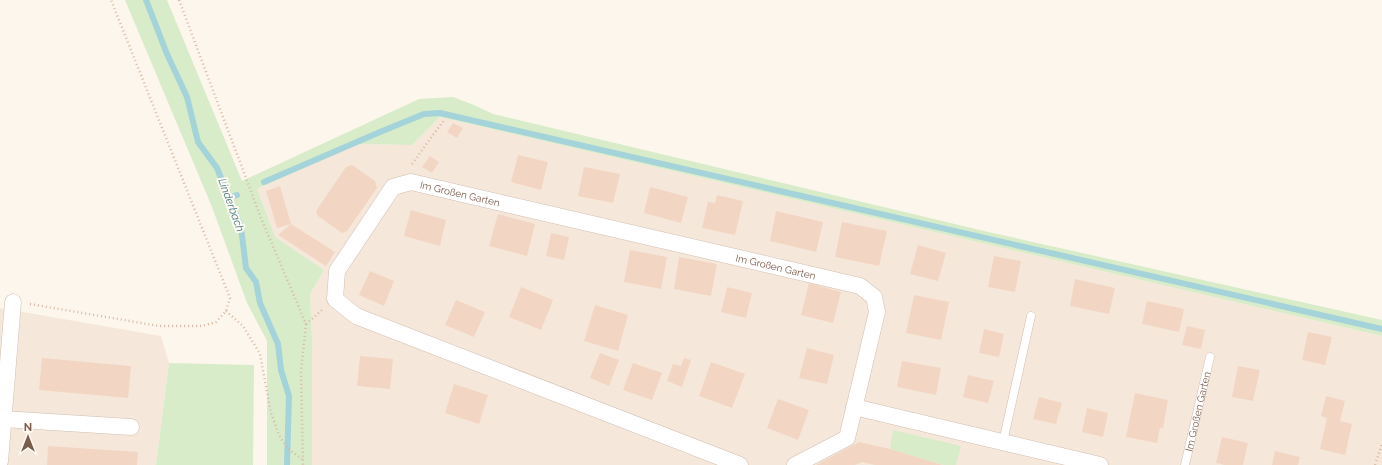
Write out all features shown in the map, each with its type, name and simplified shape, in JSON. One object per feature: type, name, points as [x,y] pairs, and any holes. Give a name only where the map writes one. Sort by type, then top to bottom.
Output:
[{"type":"street","name":"Im Großen Garten","points":[[740,465],[356,316],[335,299],[337,271],[393,187],[411,182],[860,286],[874,297],[877,312],[847,438],[795,465]]},
{"type":"street","points":[[0,461],[13,302]]},
{"type":"street","points":[[854,407],[1100,465]]},
{"type":"street","points":[[4,419],[131,428]]},
{"type":"lane","points":[[1003,442],[1031,316]]},
{"type":"lane","name":"Im Großen Garten","points":[[1185,465],[1210,357]]},
{"type":"path","points":[[13,302],[159,326],[202,326],[216,322],[226,311],[230,298],[111,0]]},
{"type":"path","points":[[179,0],[261,218],[306,324],[302,371],[302,465]]},
{"type":"path","points":[[411,182],[410,167],[444,120]]},
{"type":"path","points":[[226,311],[242,326],[260,354],[271,413],[279,435],[287,448],[302,459]]},
{"type":"path","points":[[1375,465],[1382,444]]},
{"type":"shaded area","points":[[440,117],[1382,336],[1382,465],[312,465],[312,338],[310,294],[324,270],[274,237],[257,189],[356,144],[412,145]]},
{"type":"shaded area","points":[[0,308],[161,336],[169,363],[156,465],[0,465]]},
{"type":"green space","points":[[125,0],[167,0],[242,181],[419,99],[453,97],[493,114],[984,231],[1382,320],[1382,336],[440,117],[412,145],[356,144],[257,189],[275,237],[324,270],[310,294],[312,338],[312,465],[267,465],[267,341],[247,303],[212,207]]},
{"type":"green space","points":[[169,363],[254,365],[253,465],[156,465]]},
{"type":"green space","points":[[893,430],[961,446],[956,465],[944,465],[890,449]]},
{"type":"building","points":[[453,123],[463,128],[457,138],[447,132]]},
{"type":"building","points":[[518,155],[548,162],[541,190],[511,182]]},
{"type":"building","points":[[430,156],[439,162],[432,173],[422,167]]},
{"type":"building","points":[[352,165],[375,181],[377,188],[347,231],[342,233],[318,216],[316,211],[346,167]]},
{"type":"building","points":[[584,167],[620,174],[613,203],[578,196]]},
{"type":"building","points":[[280,186],[291,224],[277,228],[266,191]]},
{"type":"building","points":[[650,187],[688,197],[681,223],[644,213]]},
{"type":"building","points":[[717,195],[743,201],[735,235],[702,228],[708,202],[715,203]]},
{"type":"building","points":[[411,210],[446,220],[440,246],[404,236]]},
{"type":"building","points":[[776,211],[823,222],[816,252],[770,241]]},
{"type":"building","points":[[498,214],[535,224],[527,256],[489,246]]},
{"type":"building","points":[[842,222],[887,231],[879,266],[835,257]]},
{"type":"building","points":[[291,224],[335,252],[326,266],[278,235]]},
{"type":"building","points":[[551,233],[569,237],[564,260],[546,256]]},
{"type":"building","points":[[918,245],[946,253],[938,281],[910,274]]},
{"type":"building","points":[[630,250],[667,257],[661,289],[624,282]]},
{"type":"building","points":[[994,256],[1021,261],[1015,292],[988,287]]},
{"type":"building","points":[[679,257],[717,264],[711,296],[674,289]]},
{"type":"building","points":[[370,271],[394,281],[384,306],[359,295]]},
{"type":"building","points":[[1075,279],[1115,288],[1109,314],[1070,306]]},
{"type":"building","points":[[809,283],[841,292],[833,323],[801,315]]},
{"type":"building","points":[[521,287],[553,300],[541,330],[509,317]]},
{"type":"building","points":[[727,287],[752,293],[746,318],[721,312]]},
{"type":"building","points":[[914,295],[949,302],[941,340],[906,333]]},
{"type":"building","points":[[456,300],[485,312],[474,337],[445,325]]},
{"type":"building","points":[[1147,301],[1184,309],[1179,332],[1142,324]]},
{"type":"building","points":[[595,305],[628,315],[618,351],[584,341]]},
{"type":"building","points":[[1187,326],[1205,330],[1201,349],[1182,345]]},
{"type":"building","points":[[984,329],[1004,334],[999,357],[979,353]]},
{"type":"building","points":[[1308,332],[1332,337],[1325,365],[1302,360]]},
{"type":"building","points":[[807,348],[834,355],[827,384],[799,378]]},
{"type":"building","points":[[600,353],[619,360],[609,386],[590,378]]},
{"type":"building","points":[[360,356],[393,359],[390,389],[357,386]]},
{"type":"building","points":[[42,358],[131,366],[128,398],[39,390]]},
{"type":"building","points":[[684,358],[691,360],[682,387],[667,381],[673,364],[681,366]]},
{"type":"building","points":[[902,361],[941,368],[936,395],[897,387]]},
{"type":"building","points":[[711,362],[745,374],[732,408],[699,396]]},
{"type":"building","points":[[633,363],[662,373],[652,400],[623,390]]},
{"type":"building","points":[[1238,366],[1260,370],[1253,401],[1232,397]]},
{"type":"building","points":[[968,375],[994,381],[988,403],[963,397]]},
{"type":"building","points":[[454,384],[488,395],[479,424],[445,413]]},
{"type":"building","points":[[1135,393],[1168,400],[1163,428],[1160,428],[1157,443],[1126,437]]},
{"type":"building","points":[[1326,396],[1345,401],[1340,421],[1352,424],[1345,455],[1320,449],[1327,418],[1321,416]]},
{"type":"building","points":[[1039,397],[1062,403],[1056,424],[1033,419]]},
{"type":"building","points":[[778,399],[809,410],[798,440],[767,428]]},
{"type":"building","points":[[1087,408],[1108,413],[1103,437],[1082,432]]},
{"type":"building","points":[[1222,437],[1248,443],[1243,465],[1225,465],[1216,463]]},
{"type":"building","points":[[859,442],[890,449],[943,465],[875,465],[862,462],[855,465],[816,465]]},
{"type":"building","points":[[48,446],[138,452],[137,465],[47,465]]},
{"type":"building","points":[[1275,451],[1300,457],[1298,465],[1272,465]]},
{"type":"waterway","name":"Linderbach","points":[[146,0],[167,54],[187,97],[198,142],[217,168],[241,227],[246,268],[256,282],[260,303],[278,344],[281,370],[289,396],[287,465]]},
{"type":"waterway","points":[[264,182],[424,114],[440,113],[1382,329]]},
{"type":"waterway","points":[[229,198],[237,195]]}]
